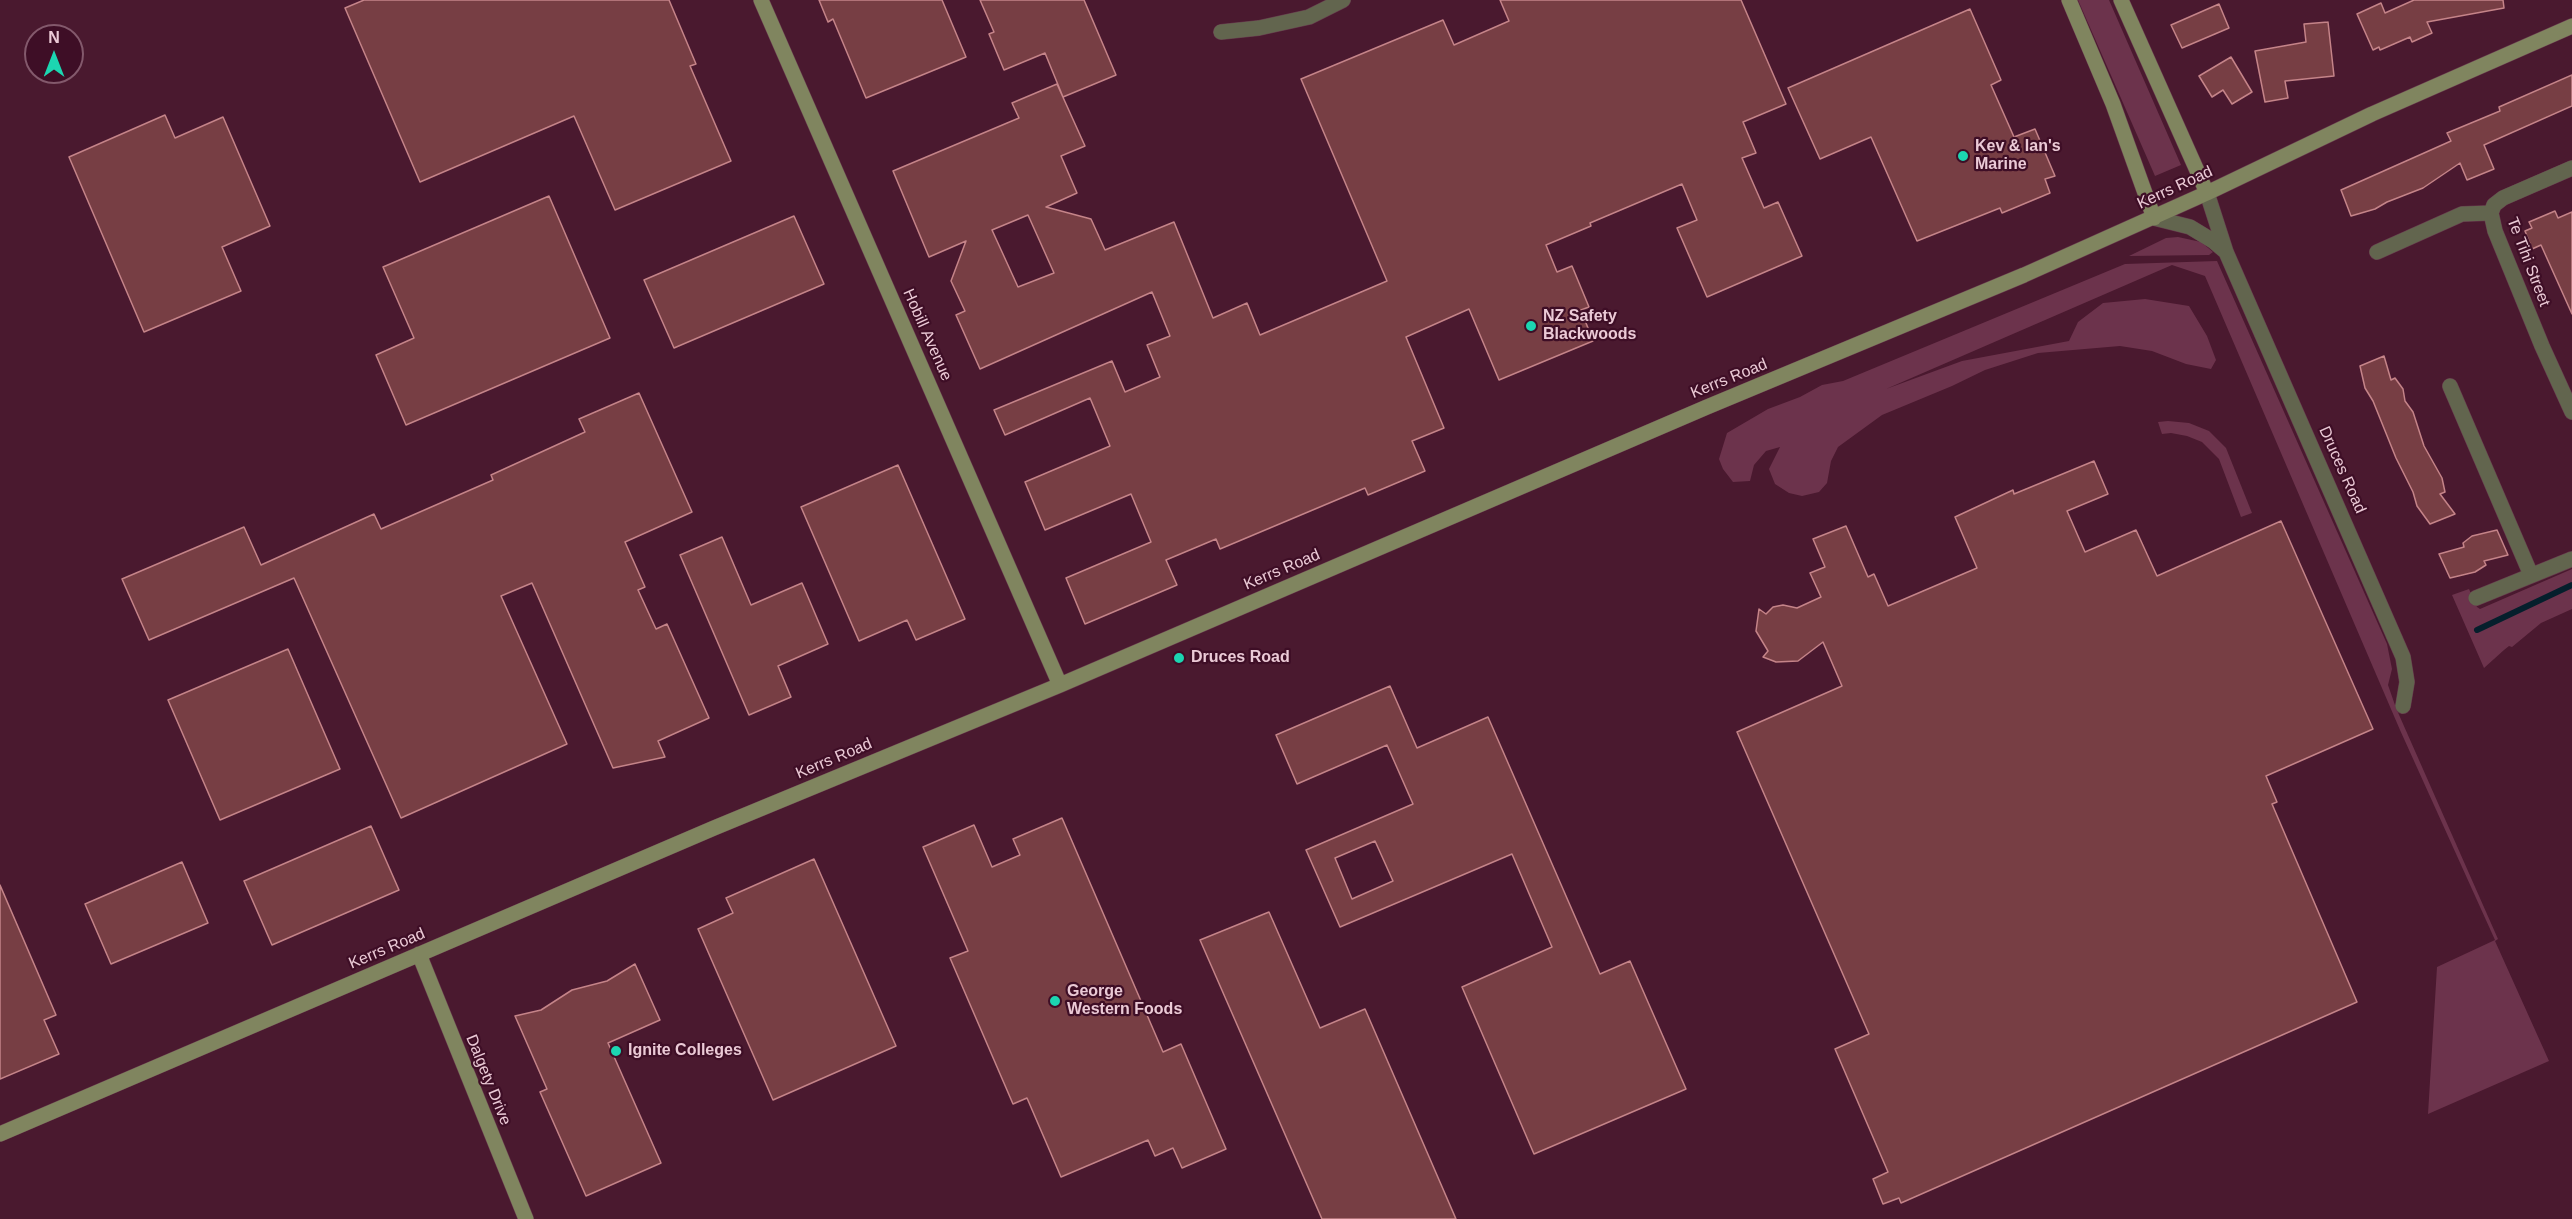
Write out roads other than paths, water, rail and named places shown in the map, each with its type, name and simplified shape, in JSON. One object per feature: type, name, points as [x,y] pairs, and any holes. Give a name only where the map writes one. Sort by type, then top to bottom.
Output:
[{"type":"main road","name":"Hobill Avenue","points":[[761,0],[1060,685]]},
{"type":"main road","points":[[2069,0],[2113,104],[2154,218]]},
{"type":"main road","name":"Druces Road","points":[[2121,0],[2207,193]]},
{"type":"main road","name":"Kerrs Road","points":[[0,1134],[419,954],[1060,685],[1707,406],[1994,288],[2154,218],[2372,114],[2572,26]]},
{"type":"main road","name":"Dalgety Drive","points":[[419,954],[526,1219]]},
{"type":"street","points":[[1221,32],[1259,28],[1309,17],[1343,0]]},
{"type":"street","name":"Te Tihi Street","points":[[2572,168],[2503,198],[2494,205],[2491,213],[2495,231],[2572,412]]},
{"type":"street","name":"Druces Road","points":[[2207,193],[2226,252],[2403,657],[2407,682],[2403,706]]},
{"type":"street","points":[[2377,252],[2462,214],[2491,213]]},
{"type":"street","points":[[2154,218],[2190,227],[2226,252]]},
{"type":"street","points":[[2450,386],[2530,575]]},
{"type":"street","points":[[2475,598],[2572,559]]},
{"type":"waterway","points":[[2477,630],[2572,585]]},
{"type":"place","name":"Kev & Ian's Marine","points":[[1963,156]]},
{"type":"place","name":"NZ Safety Blackwoods","points":[[1531,326]]},
{"type":"place","name":"Druces Road","points":[[1179,658]]},
{"type":"place","name":"George Western Foods","points":[[1055,1001]]},
{"type":"place","name":"Ignite Colleges","points":[[616,1051]]}]
